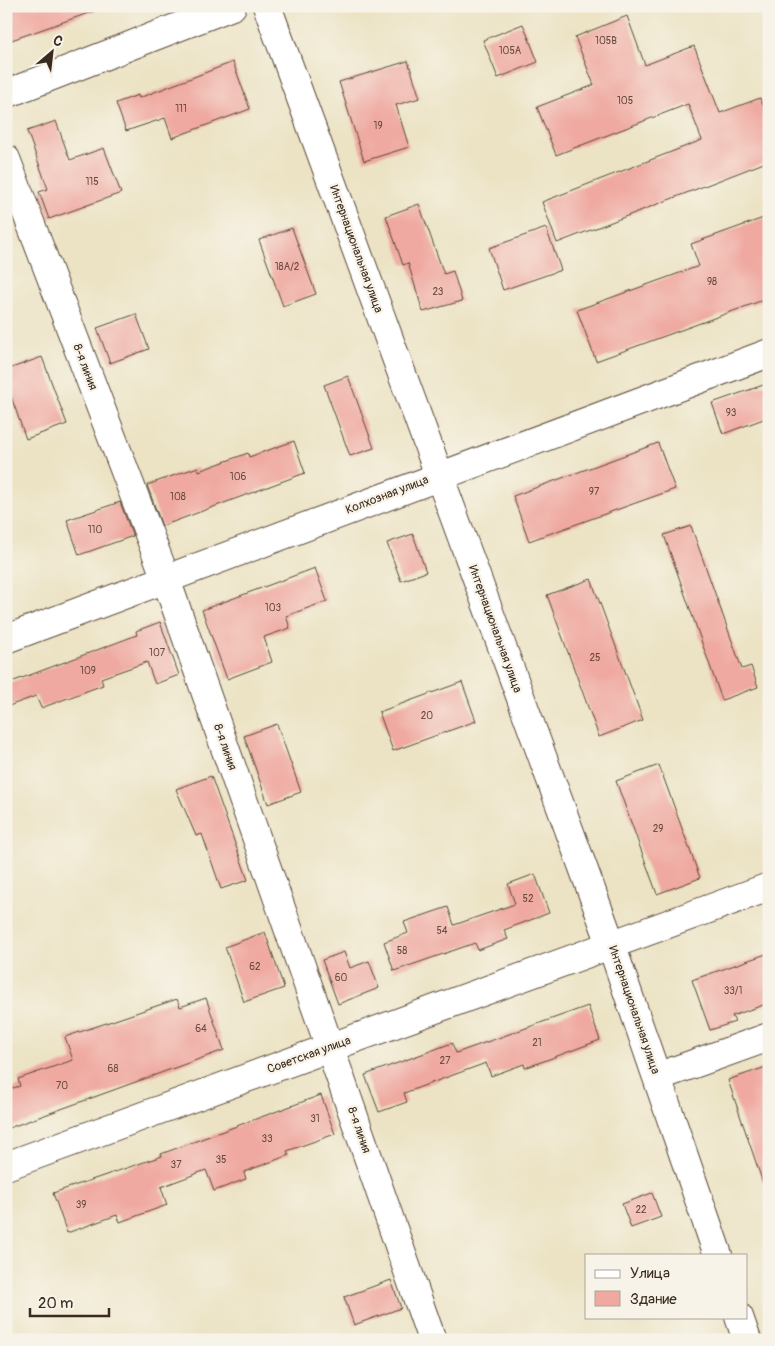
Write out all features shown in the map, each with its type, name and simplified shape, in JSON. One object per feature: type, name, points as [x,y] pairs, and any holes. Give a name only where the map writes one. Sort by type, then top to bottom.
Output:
[{"type":"street","points":[[6,94],[232,6]]},
{"type":"street","name":"Интернациональная улица","points":[[267,6],[611,944],[718,1254]]},
{"type":"street","name":"8-я линия","points":[[6,159],[166,579],[432,1340]]},
{"type":"street","name":"Колхозная улица","points":[[6,639],[769,353]]},
{"type":"street","name":"Советская улица","points":[[6,1166],[769,887]]},
{"type":"street","points":[[657,1077],[769,1037]]},
{"type":"street","points":[[739,1318],[747,1340]]},
{"type":"building","points":[[6,6],[99,6],[100,9],[6,42]]},
{"type":"building","points":[[627,16],[645,65],[694,46],[720,113],[760,98],[769,120],[769,161],[557,243],[542,202],[702,140],[688,104],[556,155],[537,107],[594,85],[575,37]]},
{"type":"building","points":[[523,24],[538,62],[498,78],[483,40]]},
{"type":"building","points":[[408,61],[420,98],[396,105],[409,147],[364,161],[339,82]]},
{"type":"building","points":[[233,62],[250,109],[172,138],[165,118],[126,131],[116,103],[138,95],[139,98]]},
{"type":"building","points":[[56,121],[70,160],[104,148],[121,193],[49,219],[39,192],[48,189],[27,131]]},
{"type":"building","points":[[419,204],[444,274],[453,271],[462,301],[423,312],[408,263],[403,265],[386,216]]},
{"type":"building","points":[[769,216],[769,298],[596,361],[577,310],[699,266],[691,244]]},
{"type":"building","points":[[292,228],[316,294],[283,306],[259,240]]},
{"type":"building","points":[[546,228],[561,270],[503,290],[489,248]]},
{"type":"building","points":[[136,314],[149,349],[110,363],[97,328]]},
{"type":"building","points":[[42,357],[67,424],[26,439],[6,382],[6,370]]},
{"type":"building","points":[[348,376],[374,448],[350,456],[324,385]]},
{"type":"building","points":[[769,383],[769,417],[723,434],[712,403]]},
{"type":"building","points":[[294,441],[305,473],[162,526],[147,485],[198,467],[199,471],[248,453],[249,457]]},
{"type":"building","points":[[658,443],[675,489],[529,541],[513,496]]},
{"type":"building","points":[[120,502],[133,536],[79,555],[67,520]]},
{"type":"building","points":[[691,526],[742,669],[751,666],[758,687],[722,700],[664,535]]},
{"type":"building","points":[[413,534],[426,572],[401,581],[387,543]]},
{"type":"building","points":[[315,568],[327,601],[286,616],[290,628],[264,637],[272,662],[227,679],[202,610]]},
{"type":"building","points":[[591,579],[643,720],[599,737],[547,595]]},
{"type":"building","points":[[160,622],[179,675],[155,684],[147,662],[101,678],[103,685],[41,708],[36,696],[6,707],[6,684],[137,635],[136,631]]},
{"type":"building","points":[[462,682],[476,721],[393,751],[379,712]]},
{"type":"building","points":[[277,724],[301,792],[268,804],[244,736]]},
{"type":"building","points":[[659,765],[700,878],[657,894],[616,781]]},
{"type":"building","points":[[211,776],[248,880],[221,889],[202,834],[196,836],[176,789]]},
{"type":"building","points":[[535,874],[549,913],[504,930],[508,939],[478,950],[475,943],[394,971],[384,942],[408,933],[404,922],[448,907],[454,925],[515,904],[508,884]]},
{"type":"building","points":[[265,932],[284,988],[244,1002],[225,947]]},
{"type":"building","points":[[344,952],[350,968],[369,961],[379,988],[338,1004],[322,960]]},
{"type":"building","points":[[769,953],[769,1003],[732,1016],[735,1022],[710,1030],[692,980]]},
{"type":"building","points":[[206,998],[224,1050],[6,1129],[6,1090],[20,1086],[18,1079],[73,1060],[65,1037],[177,999],[180,1007]]},
{"type":"building","points":[[588,1006],[600,1040],[525,1068],[524,1064],[491,1076],[486,1063],[404,1093],[407,1102],[379,1112],[365,1075],[452,1043],[456,1053]]},
{"type":"building","points":[[769,1066],[769,1189],[765,1189],[728,1080]]},
{"type":"building","points":[[321,1095],[335,1134],[287,1151],[289,1155],[244,1172],[246,1179],[214,1191],[206,1170],[161,1187],[167,1205],[120,1222],[117,1215],[67,1233],[53,1193],[162,1156],[161,1154]]},
{"type":"building","points":[[652,1193],[661,1217],[631,1228],[622,1204]]},
{"type":"building","points":[[391,1280],[401,1308],[354,1325],[344,1297]]}]
